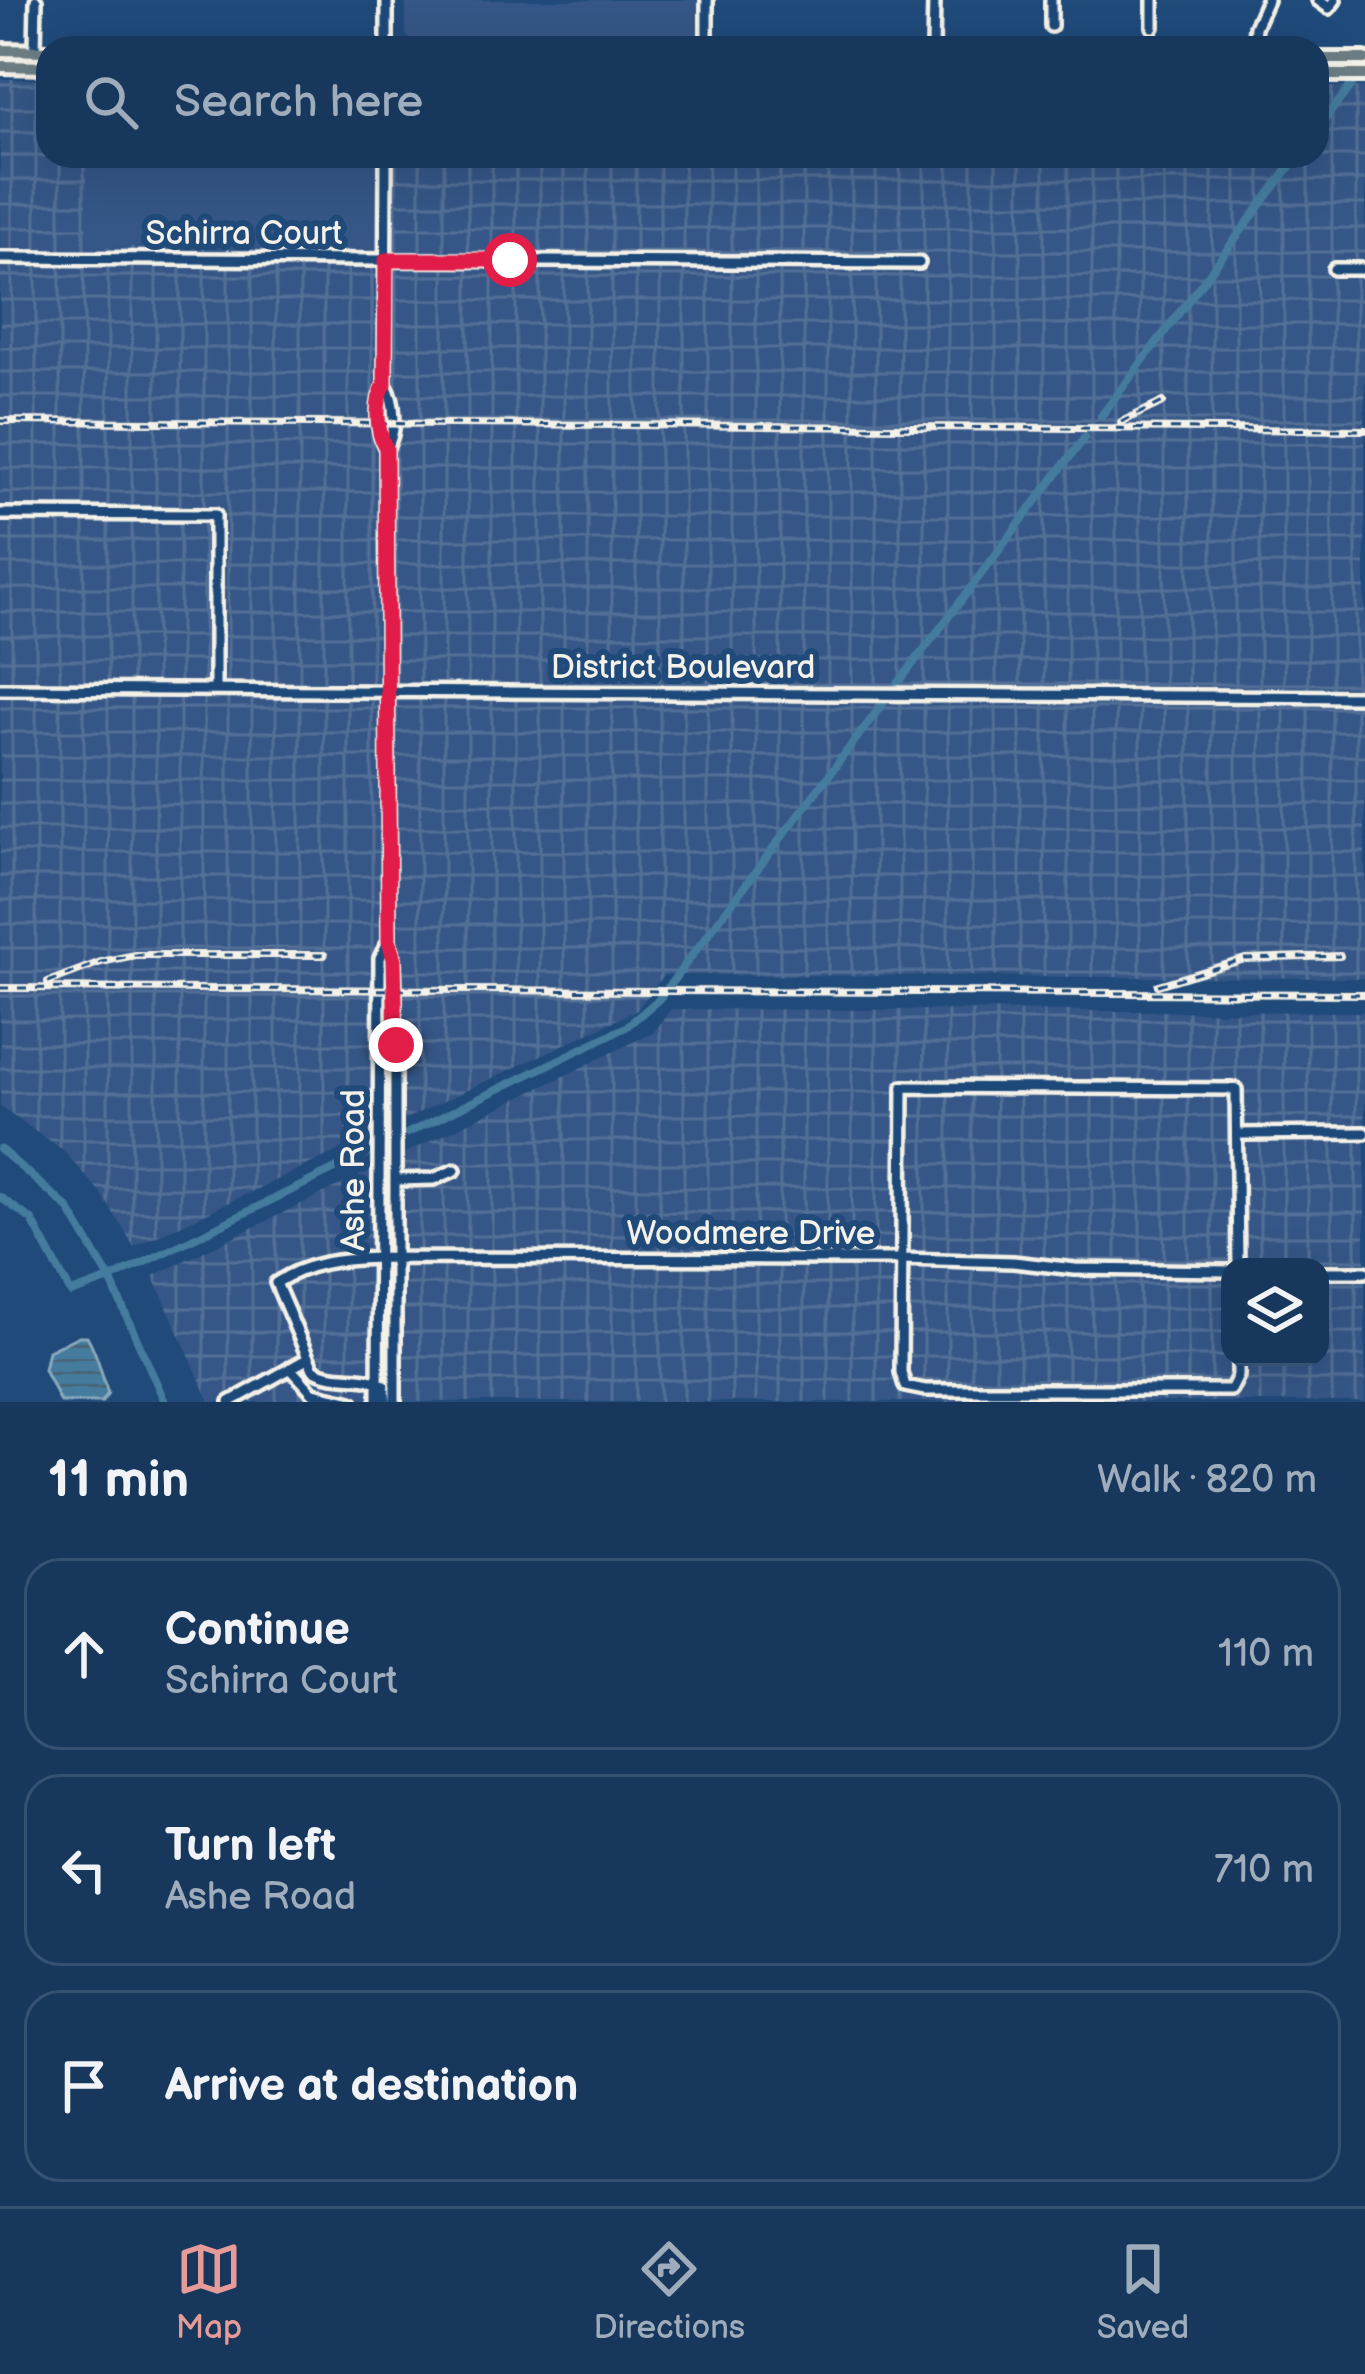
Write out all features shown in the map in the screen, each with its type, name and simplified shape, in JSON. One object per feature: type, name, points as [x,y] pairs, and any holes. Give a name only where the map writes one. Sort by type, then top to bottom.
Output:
[{"type":"main road","points":[[0,50],[36,50]]},
{"type":"main road","points":[[0,65],[36,54]]},
{"type":"main road","points":[[1329,59],[1365,59]]},
{"type":"main road","points":[[0,65],[36,66]]},
{"type":"main road","points":[[1329,75],[1365,75]]},
{"type":"street","points":[[36,0],[40,36]]},
{"type":"street","points":[[387,0],[387,36]]},
{"type":"street","points":[[707,0],[707,36]]},
{"type":"street","points":[[933,36],[934,0]]},
{"type":"street","points":[[1051,0],[1051,26]]},
{"type":"street","points":[[1153,27],[1154,0]]},
{"type":"street","points":[[1254,36],[1267,0]]},
{"type":"street","points":[[1318,0],[1332,4]]},
{"type":"street","name":"Ashe Road","points":[[386,168],[385,384],[379,423],[386,448],[395,1402]]},
{"type":"street","name":"Schirra Court","points":[[0,258],[919,263]]},
{"type":"street","points":[[1334,268],[1365,268]]},
{"type":"street","points":[[0,514],[215,514],[215,690]]},
{"type":"street","name":"District Boulevard","points":[[0,689],[1365,698]]},
{"type":"street","name":"Ashe Road","points":[[382,1402],[378,1379],[380,958],[389,941]]},
{"type":"street","points":[[1234,1258],[1236,1089],[903,1088],[901,1372],[905,1386],[925,1390],[1232,1390],[1238,1366]]},
{"type":"street","points":[[1237,1134],[1365,1133]]},
{"type":"street","points":[[396,1180],[434,1179],[454,1170]]},
{"type":"street","name":"Woodmere Drive","points":[[308,1359],[276,1283],[298,1268],[343,1259],[901,1259],[1013,1262],[1076,1270],[1221,1269]]},
{"type":"street","points":[[1329,1272],[1365,1273]]},
{"type":"street","points":[[230,1402],[308,1359],[313,1369],[333,1378],[378,1379]]},
{"type":"street","points":[[290,1368],[314,1393],[352,1402]]},
{"type":"shaded area","points":[[406,0],[697,0],[705,36],[407,36]]},
{"type":"shaded area","points":[[0,79],[36,79],[36,168],[87,168],[87,246],[384,250],[382,168],[1329,168],[1329,87],[1365,87],[1365,978],[664,975],[637,1010],[134,1247],[101,1193],[62,1150],[0,1107]]},
{"type":"shaded area","points":[[87,168],[382,168],[385,250],[86,246]]},
{"type":"shaded area","points":[[671,1009],[1365,1012],[1365,1402],[210,1402],[153,1276],[654,1032]]},
{"type":"shaded area","points":[[87,1336],[97,1357],[108,1393],[102,1402],[60,1402],[44,1369],[48,1351]]},
{"type":"waterway","points":[[1329,114],[1365,67]]},
{"type":"waterway","points":[[1101,416],[1289,168]]},
{"type":"waterway","points":[[408,1133],[626,1027],[659,999],[1085,437]]},
{"type":"waterway","points":[[0,1149],[68,1208],[110,1279],[165,1402]]},
{"type":"waterway","points":[[0,1197],[32,1220],[71,1293],[110,1279],[368,1153]]},
{"type":"railway","points":[[1121,422],[1163,402]]},
{"type":"railway","points":[[0,421],[1365,430]]},
{"type":"railway","points":[[48,982],[135,955],[324,955]]},
{"type":"railway","points":[[1158,985],[1245,959],[1340,956]]},
{"type":"railway","points":[[0,988],[1365,994]]},
{"type":"route","points":[[396,1045],[394,959],[389,941],[386,448],[379,423],[385,384],[386,260],[510,260]]}]
